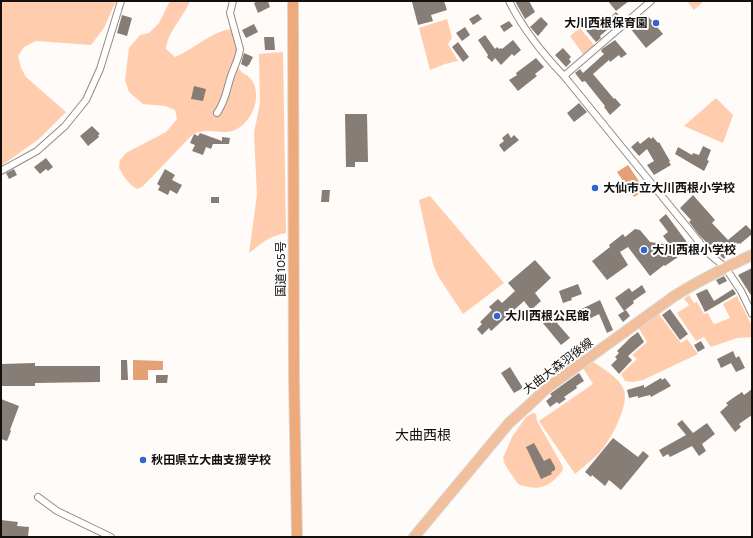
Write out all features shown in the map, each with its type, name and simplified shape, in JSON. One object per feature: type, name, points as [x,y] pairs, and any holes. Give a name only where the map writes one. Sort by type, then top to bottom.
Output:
[{"type":"highway","name":"国道105号","points":[[293,1],[294,396],[297,537]]},
{"type":"main road","name":"大曲大森羽後線","points":[[414,537],[510,423],[547,388],[692,284],[752,256]]},
{"type":"street","points":[[1,171],[37,151],[65,126],[86,100],[100,69],[121,1]]},
{"type":"street","points":[[217,113],[225,98],[240,48],[230,13],[233,1]]},
{"type":"street","points":[[509,1],[517,16],[546,56],[709,254],[725,268],[741,291],[752,314]]},
{"type":"street","points":[[564,76],[651,1]]},
{"type":"street","points":[[38,497],[57,511],[111,537]]},
{"type":"shaded area","points":[[1,1],[116,1],[104,28],[91,45],[36,41],[24,47],[18,56],[21,68],[26,77],[66,112],[39,139],[1,166]]},
{"type":"shaded area","points":[[170,1],[190,1],[167,42],[166,49],[175,57],[224,30],[232,29],[236,31],[239,68],[241,72],[249,77],[254,85],[256,100],[251,115],[241,126],[230,132],[204,131],[192,135],[142,187],[137,189],[125,178],[119,168],[120,160],[126,153],[166,132],[177,119],[175,110],[165,106],[143,104],[129,92],[125,80],[129,48],[140,35],[149,33],[159,23]]},
{"type":"shaded area","points":[[687,1],[704,1],[694,10]]},
{"type":"shaded area","points":[[447,19],[452,38],[448,44],[458,61],[430,70],[419,28]]},
{"type":"shaded area","points":[[580,28],[594,45],[583,54],[570,36]]},
{"type":"shaded area","points":[[283,52],[286,233],[270,238],[249,253],[257,195],[254,133],[260,103],[259,54]]},
{"type":"shaded area","points":[[716,98],[733,115],[723,143],[684,126]]},
{"type":"shaded area","points":[[628,165],[645,190],[634,197],[617,172]]},
{"type":"shaded area","points":[[430,196],[504,283],[463,314],[438,276],[433,264],[419,200]]},
{"type":"shaded area","points":[[689,295],[694,303],[697,302],[704,314],[708,313],[715,324],[730,318],[723,304],[737,296],[752,326],[752,337],[737,338],[711,347],[704,337],[696,341],[677,313],[689,305],[684,299]]},
{"type":"shaded area","points":[[658,313],[681,343],[687,339],[698,354],[643,380],[633,382],[625,381],[621,374],[637,359],[632,355],[647,342],[638,327]]},
{"type":"shaded area","points":[[133,360],[163,361],[163,370],[148,370],[148,380],[133,380]]},
{"type":"shaded area","points":[[592,361],[622,385],[625,396],[624,403],[616,427],[604,447],[575,474],[539,421],[593,384],[583,368]]},
{"type":"shaded area","points":[[533,413],[536,414],[537,421],[562,465],[563,470],[549,484],[538,488],[518,484],[505,465],[503,458],[512,437],[526,417]]},
{"type":"building","points":[[258,1],[268,1],[270,7],[258,13],[254,3]]},
{"type":"building","points":[[444,1],[447,10],[431,15],[433,21],[418,25],[412,2]]},
{"type":"building","points":[[515,1],[529,1],[535,12],[525,19]]},
{"type":"building","points":[[608,1],[629,1],[616,11]]},
{"type":"building","points":[[616,12],[622,19],[600,36],[601,38],[596,42],[585,29],[601,15],[606,21]]},
{"type":"building","points":[[478,14],[482,19],[473,25],[469,19]]},
{"type":"building","points":[[122,15],[132,18],[127,36],[117,33]]},
{"type":"building","points":[[647,15],[663,34],[646,48],[630,28]]},
{"type":"building","points":[[541,17],[548,24],[538,36],[530,27]]},
{"type":"building","points":[[509,21],[513,26],[504,32],[500,26]]},
{"type":"building","points":[[254,24],[258,32],[246,38],[242,30]]},
{"type":"building","points":[[465,27],[470,35],[462,41],[456,33]]},
{"type":"building","points":[[485,35],[495,49],[497,47],[502,49],[513,40],[521,50],[514,56],[512,54],[501,65],[495,58],[492,62],[487,57],[488,55],[478,40]]},
{"type":"building","points":[[264,37],[274,37],[275,50],[265,50]]},
{"type":"building","points":[[615,40],[627,54],[621,58],[619,55],[610,62],[609,60],[593,74],[621,105],[610,115],[604,107],[605,106],[585,81],[582,82],[575,73],[580,69],[583,73],[604,54],[601,51],[602,49]]},
{"type":"building","points":[[458,42],[469,57],[463,62],[452,47]]},
{"type":"building","points":[[563,48],[571,57],[569,59],[571,62],[566,67],[555,55]]},
{"type":"building","points":[[244,53],[253,57],[247,67],[241,64]]},
{"type":"building","points":[[536,58],[544,67],[535,74],[537,76],[518,91],[509,80]]},
{"type":"building","points":[[194,86],[206,89],[203,101],[191,99]]},
{"type":"building","points":[[579,103],[587,112],[574,122],[567,113]]},
{"type":"building","points":[[345,114],[367,114],[368,162],[355,162],[355,167],[346,167]]},
{"type":"building","points":[[92,126],[100,134],[98,135],[99,137],[88,146],[80,136]]},
{"type":"building","points":[[200,133],[222,141],[222,137],[230,138],[229,144],[213,144],[211,149],[206,147],[203,155],[192,151],[195,145],[190,143],[194,134],[198,136]]},
{"type":"building","points":[[508,133],[511,138],[514,135],[519,140],[504,152],[499,145],[504,141],[502,138]]},
{"type":"building","points":[[649,137],[651,139],[653,137],[658,143],[659,142],[671,165],[654,175],[647,165],[654,161],[647,149],[639,156],[631,147],[638,141],[640,144]]},
{"type":"building","points":[[703,146],[711,150],[707,160],[709,161],[704,171],[675,154],[678,147],[692,155],[693,153],[699,155]]},
{"type":"building","points":[[46,158],[53,167],[48,171],[46,169],[40,174],[34,167]]},
{"type":"building","points":[[14,169],[17,175],[9,179],[6,173]]},
{"type":"building","points":[[165,169],[175,175],[172,180],[182,185],[177,194],[170,190],[168,195],[158,190],[160,186],[157,184]]},
{"type":"building","points":[[322,190],[330,190],[329,202],[321,202]]},
{"type":"building","points":[[693,195],[715,220],[712,223],[728,240],[746,225],[752,231],[752,234],[740,244],[737,244],[736,242],[724,259],[699,235],[689,222],[691,220],[680,208]]},
{"type":"building","points":[[211,197],[219,197],[219,203],[211,203]]},
{"type":"building","name":"大川西根小学校","points":[[666,214],[689,245],[676,254],[678,257],[665,266],[664,265],[650,276],[628,247],[620,252],[628,265],[607,280],[592,261],[610,247],[609,245],[623,234],[625,237],[635,229],[640,230],[650,242],[670,245],[663,236],[668,232],[659,220]]},
{"type":"building","points":[[535,260],[551,278],[535,293],[541,301],[531,310],[524,301],[491,331],[489,328],[482,335],[477,329],[482,324],[480,322],[492,310],[489,307],[498,299],[502,303],[515,291],[508,283]]},
{"type":"building","points":[[752,268],[752,297],[738,275]]},
{"type":"building","points":[[724,276],[727,281],[719,285],[716,280]]},
{"type":"building","points":[[578,284],[582,294],[563,303],[559,291]]},
{"type":"building","points":[[642,285],[646,292],[633,301],[634,303],[624,311],[615,298],[629,288],[632,292]]},
{"type":"building","points":[[707,289],[714,301],[733,289],[736,294],[705,312],[696,294]]},
{"type":"building","points":[[600,300],[613,330],[607,333],[599,314],[585,321],[584,318],[576,323],[571,314]]},
{"type":"building","points":[[670,309],[688,334],[680,340],[662,315]]},
{"type":"building","points":[[555,310],[562,318],[557,323],[570,338],[561,345],[542,322]]},
{"type":"building","points":[[626,310],[630,316],[623,322],[618,315]]},
{"type":"building","points":[[638,332],[644,342],[628,356],[632,360],[619,374],[611,365],[617,359],[615,357],[619,353],[617,351]]},
{"type":"building","points":[[701,341],[705,348],[698,352],[694,345]]},
{"type":"building","points":[[733,351],[736,358],[739,356],[745,368],[736,372],[731,363],[721,368],[717,359]]},
{"type":"building","points":[[121,360],[127,360],[128,380],[121,380]]},
{"type":"building","points":[[35,363],[35,366],[100,366],[100,382],[35,383],[35,386],[1,386],[1,364]]},
{"type":"building","points":[[510,367],[523,388],[514,393],[501,373]]},
{"type":"building","points":[[579,373],[584,381],[564,397],[566,399],[559,404],[557,402],[550,407],[546,401],[552,396],[550,394]]},
{"type":"building","points":[[156,375],[168,375],[167,383],[156,383]]},
{"type":"building","points":[[661,378],[662,380],[665,378],[671,386],[651,397],[650,395],[638,398],[638,396],[629,398],[627,390],[644,385],[644,388]]},
{"type":"building","points":[[752,389],[752,415],[739,424],[741,427],[735,432],[720,412],[728,405],[726,403],[742,392],[744,395]]},
{"type":"building","points":[[1,399],[19,406],[7,441],[1,439]]},
{"type":"building","points":[[682,420],[693,433],[707,423],[715,434],[702,444],[706,451],[699,456],[692,446],[670,457],[668,454],[663,457],[659,450],[686,435],[677,424]]},
{"type":"building","points":[[613,438],[638,457],[643,451],[649,456],[621,490],[609,480],[605,486],[592,475],[591,477],[585,472]]},
{"type":"building","points":[[534,443],[544,461],[550,458],[555,467],[555,470],[551,472],[552,474],[541,479],[526,447]]},
{"type":"building","points":[[1,520],[18,522],[17,526],[29,527],[28,537],[1,537]]},
{"type":"place","name":"大川西根保育園","points":[[656,23]]},
{"type":"place","name":"大仙市立大川西根小学校","points":[[595,188]]},
{"type":"place","name":"大川西根小学校","points":[[644,250]]},
{"type":"place","name":"大川西根公民館","points":[[497,316]]},
{"type":"place","name":"秋田県立大曲支援学校","points":[[143,460]]},
{"type":"district","name":"大曲西根","points":[[423,435]]}]
